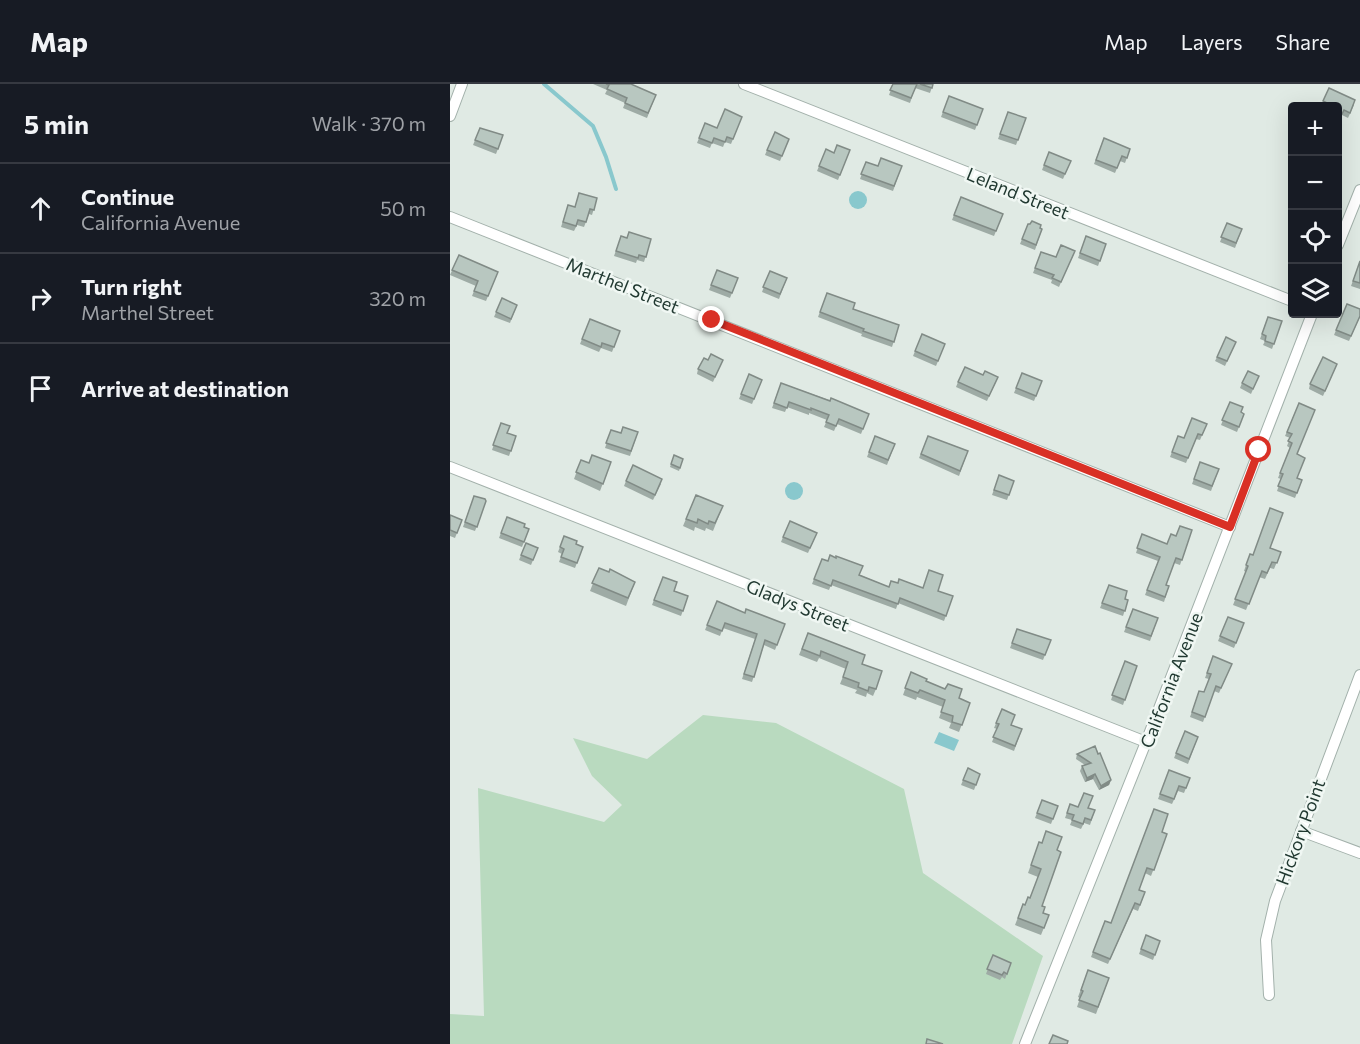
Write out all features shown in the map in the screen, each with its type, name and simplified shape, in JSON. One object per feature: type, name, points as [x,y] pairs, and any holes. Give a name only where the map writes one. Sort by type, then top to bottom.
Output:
[{"type":"street","points":[[450,116],[462,84]]},
{"type":"street","name":"Leland Street","points":[[744,84],[1288,299]]},
{"type":"street","points":[[1342,235],[1360,190]]},
{"type":"street","name":"Marthel Street","points":[[450,217],[1230,527]]},
{"type":"street","name":"California Avenue","points":[[1025,1044],[1146,742],[1310,318]]},
{"type":"street","name":"Gladys Street","points":[[450,467],[1146,742]]},
{"type":"street","name":"Hickory Point","points":[[1269,995],[1266,964],[1268,928],[1275,901],[1360,676]]},
{"type":"street","points":[[1301,831],[1360,853]]},
{"type":"green space","points":[[703,715],[776,723],[904,789],[923,873],[1043,956],[1012,1044],[450,1044],[450,1014],[484,1016],[478,788],[604,822],[622,805],[592,776],[573,738],[647,759]]},
{"type":"water","points":[[858,191],[864,194],[867,200],[864,206],[858,209],[852,206],[849,200],[852,194]]},
{"type":"water","points":[[790,482],[798,482],[803,487],[801,498],[790,500],[785,495],[785,487]]},
{"type":"water","points":[[939,732],[959,740],[954,751],[934,743]]},
{"type":"building","points":[[606,84],[631,84],[656,95],[648,113],[625,103],[627,98],[607,89],[609,85]]},
{"type":"building","points":[[893,84],[917,84],[911,98],[890,90]]},
{"type":"building","points":[[920,84],[933,84],[932,88]]},
{"type":"building","points":[[1329,88],[1355,100],[1350,113],[1344,110],[1342,114],[1342,102],[1323,101]]},
{"type":"building","points":[[949,96],[983,109],[977,125],[943,112]]},
{"type":"building","points":[[725,109],[742,117],[733,139],[727,137],[725,142],[714,138],[712,143],[699,138],[705,123],[717,128]]},
{"type":"building","points":[[1008,112],[1026,118],[1018,140],[1000,134]]},
{"type":"building","points":[[480,128],[503,135],[498,149],[475,140]]},
{"type":"building","points":[[775,132],[789,139],[782,156],[767,150]]},
{"type":"building","points":[[1104,138],[1130,149],[1127,158],[1122,156],[1117,168],[1096,160]]},
{"type":"building","points":[[837,145],[850,150],[840,175],[819,166],[826,149],[834,153]]},
{"type":"building","points":[[1049,152],[1071,161],[1065,174],[1044,165]]},
{"type":"building","points":[[881,158],[902,166],[894,186],[861,174],[866,162],[878,166]]},
{"type":"building","points":[[579,193],[597,198],[594,210],[590,209],[586,222],[578,220],[576,226],[563,222],[568,205],[575,207]]},
{"type":"building","points":[[961,197],[1003,214],[996,231],[954,215]]},
{"type":"building","points":[[1032,221],[1041,225],[1042,229],[1036,245],[1022,239],[1028,224]]},
{"type":"building","points":[[1227,223],[1242,229],[1236,243],[1221,237]]},
{"type":"building","points":[[629,232],[651,239],[646,257],[639,255],[638,258],[616,251],[621,236],[627,238]]},
{"type":"building","points":[[1086,236],[1106,244],[1100,261],[1080,253]]},
{"type":"building","points":[[1061,245],[1075,251],[1061,282],[1052,278],[1054,275],[1035,268],[1041,252],[1056,257]]},
{"type":"building","points":[[459,255],[498,272],[488,296],[474,291],[478,281],[452,270]]},
{"type":"building","points":[[1360,261],[1360,283],[1353,281]]},
{"type":"building","points":[[717,270],[738,278],[732,293],[711,285]]},
{"type":"building","points":[[770,271],[787,278],[780,294],[763,287]]},
{"type":"building","points":[[827,293],[855,303],[853,309],[899,325],[894,342],[820,312]]},
{"type":"building","points":[[502,298],[517,305],[511,319],[496,312]]},
{"type":"building","points":[[1347,304],[1360,309],[1360,316],[1351,336],[1336,330]]},
{"type":"building","points":[[1268,317],[1282,321],[1274,344],[1265,341],[1266,336],[1262,334]]},
{"type":"building","points":[[590,319],[620,331],[614,347],[602,343],[601,347],[582,339]]},
{"type":"building","points":[[922,334],[945,344],[938,361],[915,351]]},
{"type":"building","points":[[1226,337],[1236,342],[1227,361],[1217,357]]},
{"type":"building","points":[[711,354],[723,360],[715,377],[698,369],[704,358],[708,360]]},
{"type":"building","points":[[1323,357],[1337,364],[1325,391],[1310,384]]},
{"type":"building","points":[[965,367],[983,375],[985,371],[998,377],[989,396],[958,382]]},
{"type":"building","points":[[1248,371],[1259,376],[1253,389],[1242,383]]},
{"type":"building","points":[[1022,373],[1042,381],[1036,396],[1016,388]]},
{"type":"building","points":[[749,374],[762,380],[754,399],[741,394]]},
{"type":"building","points":[[781,383],[830,401],[831,398],[869,414],[863,429],[839,419],[836,426],[826,422],[829,415],[811,408],[811,410],[789,402],[787,408],[774,403]]},
{"type":"building","points":[[1230,402],[1243,407],[1241,412],[1244,414],[1239,427],[1222,420]]},
{"type":"building","points":[[1299,403],[1315,410],[1297,454],[1305,458],[1297,478],[1302,480],[1297,493],[1278,486],[1283,474],[1280,473],[1292,443],[1288,441],[1292,434],[1287,432]]},
{"type":"building","points":[[1192,418],[1207,424],[1202,435],[1198,434],[1188,458],[1172,452],[1178,436],[1184,438]]},
{"type":"building","points":[[501,423],[510,426],[507,433],[516,436],[511,451],[493,445]]},
{"type":"building","points":[[623,427],[638,432],[631,451],[606,443],[611,430],[621,433]]},
{"type":"building","points":[[875,436],[895,444],[888,460],[869,452]]},
{"type":"building","points":[[928,436],[968,451],[960,471],[921,454]]},
{"type":"building","points":[[592,455],[611,462],[603,484],[576,472],[581,460],[589,463]]},
{"type":"building","points":[[674,455],[683,459],[680,468],[671,464]]},
{"type":"building","points":[[1200,462],[1219,469],[1212,486],[1194,479]]},
{"type":"building","points":[[633,465],[662,479],[655,495],[626,481]]},
{"type":"building","points":[[999,475],[1014,481],[1009,495],[994,490]]},
{"type":"building","points":[[696,495],[723,506],[715,523],[709,521],[708,524],[698,519],[697,523],[686,519]]},
{"type":"building","points":[[474,496],[486,501],[477,527],[465,522]]},
{"type":"building","points":[[1270,508],[1283,513],[1270,548],[1281,552],[1277,563],[1272,562],[1267,573],[1262,571],[1249,604],[1235,599],[1248,566],[1246,565],[1250,554],[1253,555]]},
{"type":"building","points":[[450,515],[462,520],[457,533],[450,530]]},
{"type":"building","points":[[507,517],[525,524],[524,527],[529,529],[524,542],[501,533]]},
{"type":"building","points":[[790,521],[817,533],[810,548],[783,537]]},
{"type":"building","points":[[1180,526],[1192,530],[1182,560],[1176,558],[1166,585],[1169,586],[1165,597],[1147,590],[1160,557],[1137,548],[1142,534],[1167,544],[1171,534],[1176,536]]},
{"type":"building","points":[[564,536],[577,541],[576,544],[583,547],[577,563],[561,557],[564,549],[560,547]]},
{"type":"building","points":[[526,543],[538,548],[533,560],[521,555]]},
{"type":"building","points":[[830,555],[863,566],[859,575],[889,587],[891,581],[898,583],[899,579],[923,588],[929,570],[943,575],[938,591],[953,596],[946,616],[900,598],[898,604],[833,580],[831,586],[814,579],[822,559],[828,561]]},
{"type":"building","points":[[599,568],[609,572],[610,569],[635,582],[628,598],[592,583]]},
{"type":"building","points":[[663,577],[677,582],[674,591],[688,596],[683,611],[654,600]]},
{"type":"building","points":[[1109,585],[1127,591],[1125,599],[1128,600],[1125,611],[1102,603]]},
{"type":"building","points":[[717,601],[745,613],[746,609],[785,624],[777,645],[765,640],[754,677],[744,674],[757,634],[725,623],[722,631],[707,625]]},
{"type":"building","points":[[1133,609],[1158,618],[1151,636],[1126,627]]},
{"type":"building","points":[[1228,617],[1244,623],[1236,643],[1220,636]]},
{"type":"building","points":[[1017,629],[1051,640],[1045,655],[1012,643]]},
{"type":"building","points":[[808,633],[865,655],[862,664],[882,671],[876,689],[869,687],[868,691],[858,687],[859,683],[843,677],[848,662],[821,651],[820,656],[802,649]]},
{"type":"building","points":[[1213,656],[1232,664],[1221,688],[1216,686],[1205,717],[1192,712],[1199,691],[1204,692],[1211,674],[1207,673]]},
{"type":"building","points":[[1125,661],[1137,666],[1125,700],[1112,695]]},
{"type":"building","points":[[911,672],[945,689],[948,684],[962,689],[959,698],[970,703],[962,725],[952,722],[953,716],[941,712],[945,700],[920,690],[918,693],[905,688]]},
{"type":"building","points":[[1002,709],[1015,715],[1011,725],[1022,729],[1015,746],[993,737]]},
{"type":"building","points":[[1185,731],[1198,737],[1189,759],[1176,753]]},
{"type":"building","points":[[1095,746],[1111,780],[1101,786],[1095,774],[1087,778],[1082,766],[1091,763],[1077,754]]},
{"type":"building","points":[[968,768],[980,774],[976,785],[963,780]]},
{"type":"building","points":[[1169,770],[1190,778],[1186,788],[1179,786],[1174,799],[1160,794]]},
{"type":"building","points":[[1084,793],[1093,796],[1088,808],[1095,810],[1091,820],[1085,818],[1083,824],[1072,820],[1074,815],[1067,813],[1070,804],[1078,807]]},
{"type":"building","points":[[1042,800],[1058,806],[1053,819],[1037,813]]},
{"type":"building","points":[[1154,809],[1168,814],[1162,832],[1167,834],[1154,870],[1147,868],[1139,890],[1145,892],[1140,905],[1135,903],[1110,959],[1093,952],[1105,921],[1111,923]]},
{"type":"building","points":[[1046,831],[1062,837],[1057,850],[1061,852],[1042,906],[1045,907],[1043,913],[1049,915],[1044,928],[1018,918],[1023,904],[1025,905],[1028,897],[1030,898],[1041,869],[1031,865],[1039,842],[1042,843]]},
{"type":"building","points":[[1146,935],[1160,941],[1155,955],[1141,949]]},
{"type":"building","points":[[993,955],[1011,963],[1007,974],[1004,972],[1002,975],[987,969]]},
{"type":"building","points":[[1088,970],[1109,978],[1098,1007],[1079,1000]]},
{"type":"building","points":[[1053,1035],[1068,1041],[1067,1044],[1049,1044]]},
{"type":"building","points":[[927,1039],[943,1044],[926,1044]]},
{"type":"waterway","points":[[544,84],[593,126],[616,189]]},
{"type":"route","points":[[712,320],[1230,527],[1259,450]]}]
